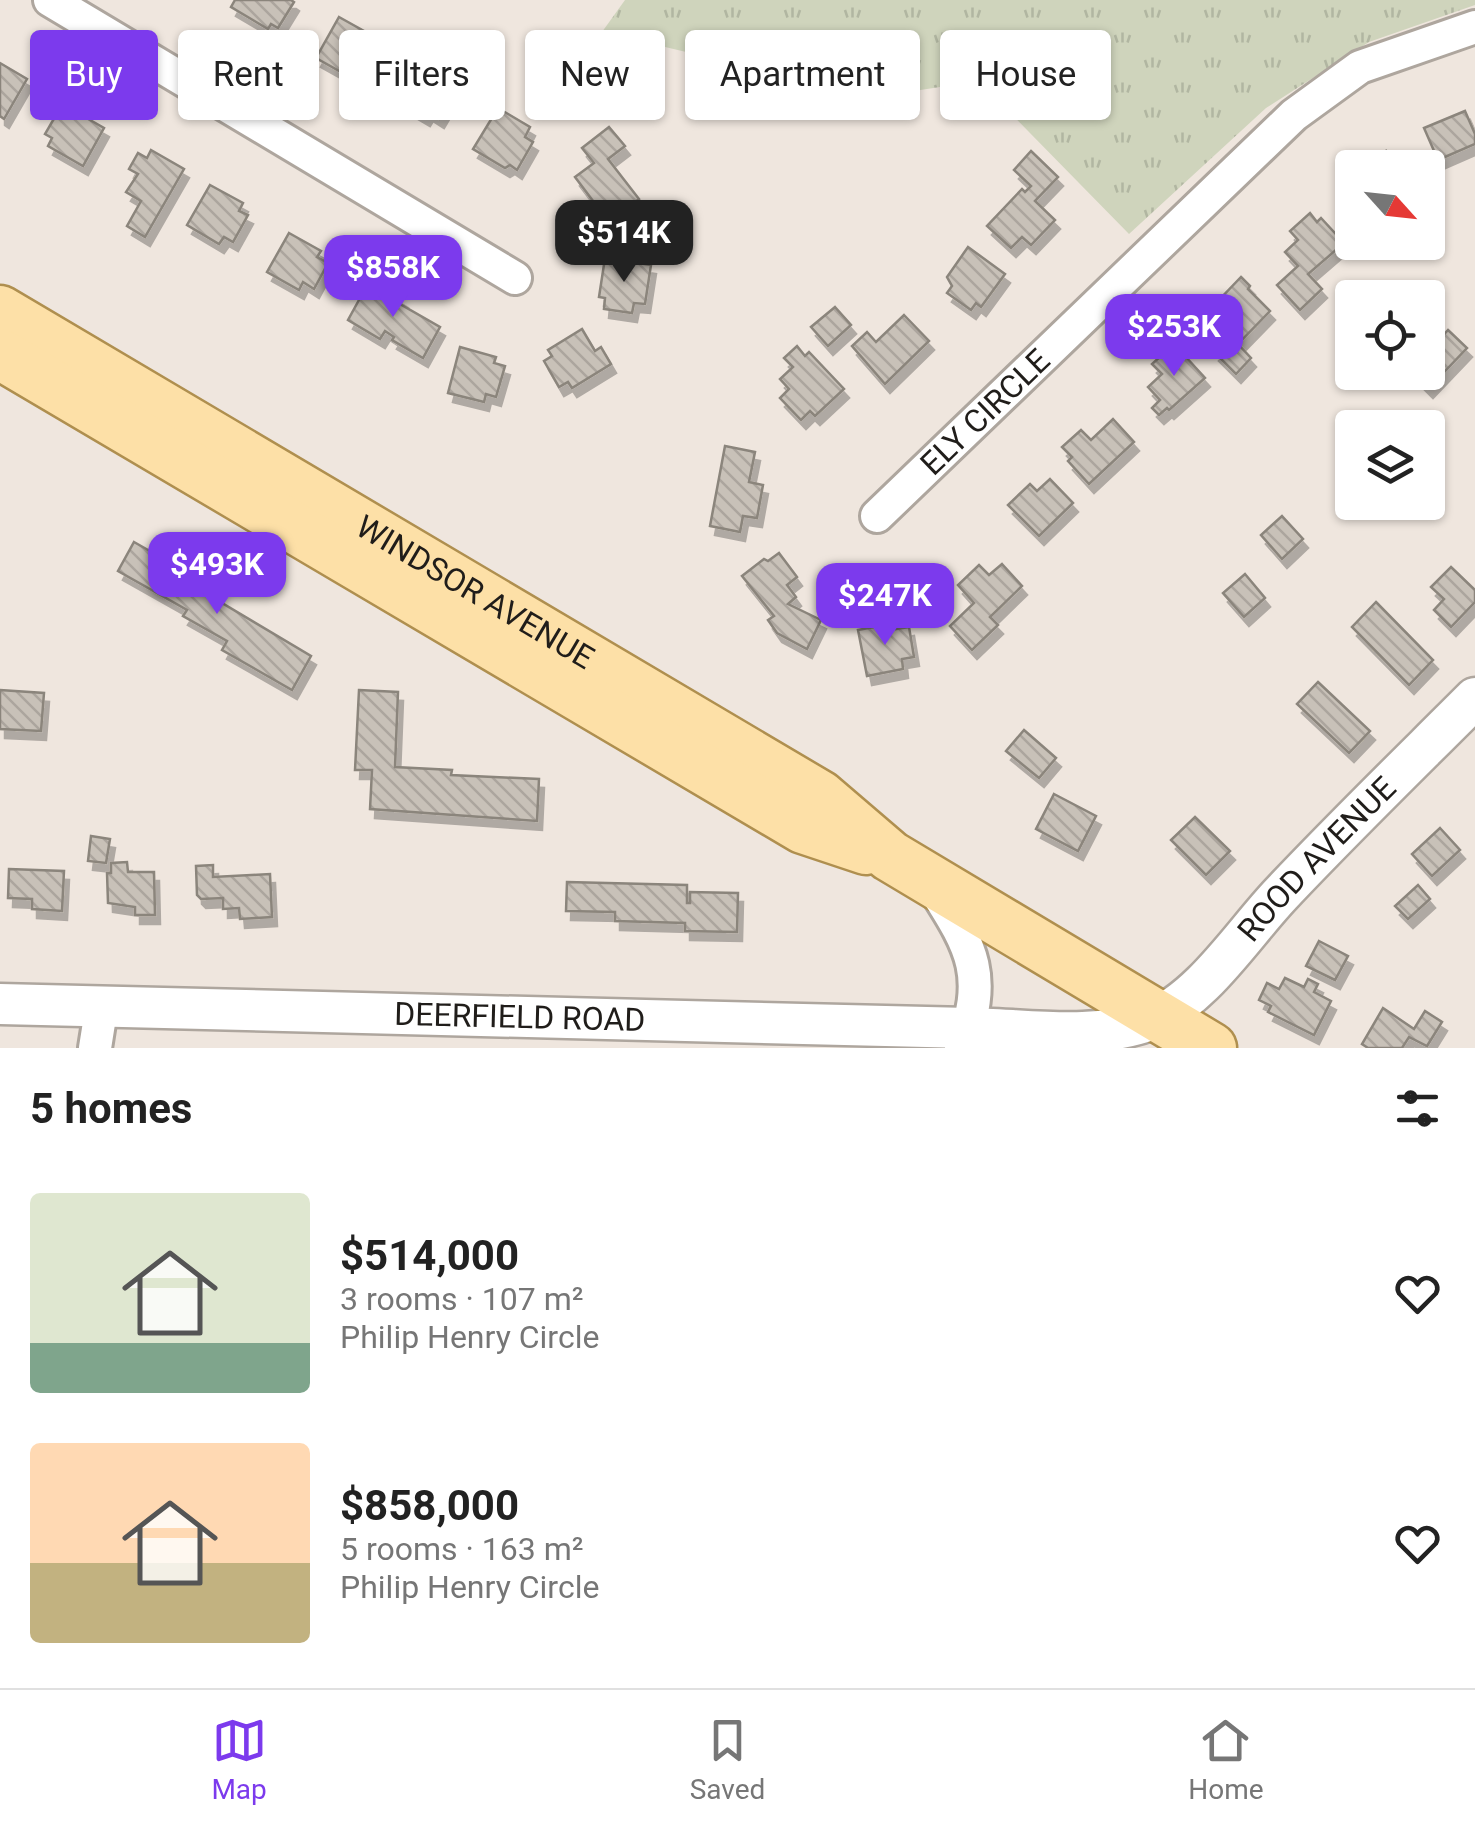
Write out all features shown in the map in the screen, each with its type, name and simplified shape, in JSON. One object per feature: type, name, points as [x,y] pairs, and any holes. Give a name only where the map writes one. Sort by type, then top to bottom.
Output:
[{"type":"main road","name":"WINDSOR AVENUE","points":[[0,311],[157,425]]},
{"type":"main road","name":"WINDSOR AVENUE","points":[[0,354],[157,425],[820,796],[908,867],[1211,1048]]},
{"type":"street","points":[[50,0],[515,278]]},
{"type":"street","name":"ELY CIRCLE","points":[[876,516],[1294,115],[1360,67],[1475,27]]},
{"type":"street","name":"ROOD AVENUE","points":[[1158,1016],[1196,990],[1280,895],[1475,698]]},
{"type":"street","points":[[908,867],[965,938],[973,960],[974,996],[964,1038]]},
{"type":"street","name":"DEERFIELD ROAD","points":[[0,1004],[102,1004],[642,1034],[964,1038],[1098,1030],[1158,1016]]},
{"type":"street","points":[[95,1048],[102,1004]]},
{"type":"green space","points":[[625,0],[1475,0],[1475,5],[1369,42],[1266,108],[1129,234],[1017,120],[1111,120],[1111,30],[940,30],[940,87],[920,90],[920,30],[685,30],[685,52],[665,47],[665,30],[603,30]]},
{"type":"building","points":[[235,0],[294,2],[278,28],[271,24],[268,29],[231,7]]},
{"type":"building","points":[[339,17],[362,30],[339,30],[339,71],[319,60]]},
{"type":"building","points":[[0,63],[27,79],[4,119],[0,116]]},
{"type":"building","points":[[1465,111],[1475,144],[1445,157],[1445,150],[1434,150],[1424,128]]},
{"type":"building","points":[[505,112],[530,127],[525,137],[533,142],[517,170],[510,165],[505,168],[473,149],[491,120],[505,120]]},
{"type":"building","points":[[53,120],[90,120],[104,128],[83,166],[48,146],[52,138],[45,134]]},
{"type":"building","points":[[609,127],[625,146],[608,159],[639,199],[605,226],[575,177],[594,163],[582,148]]},
{"type":"building","points":[[151,150],[184,169],[145,237],[127,226],[141,201],[126,192],[138,174],[129,169],[138,153],[147,158]]},
{"type":"building","points":[[1031,151],[1058,177],[1035,201],[1055,220],[1031,245],[1022,237],[1011,248],[987,226],[1022,189],[1025,192],[1031,186],[1014,170]]},
{"type":"building","points":[[210,185],[243,203],[239,211],[248,215],[233,242],[224,237],[219,244],[187,225]]},
{"type":"building","points":[[1310,213],[1317,222],[1321,218],[1335,233],[1335,251],[1308,274],[1322,289],[1300,310],[1277,285],[1298,266],[1285,252],[1298,240],[1290,231]]},
{"type":"building","points":[[289,233],[321,251],[317,257],[328,263],[314,289],[303,282],[299,290],[267,272]]},
{"type":"building","points":[[968,247],[1005,274],[981,307],[976,303],[971,310],[947,293],[952,286],[947,277]]},
{"type":"building","points":[[605,258],[651,265],[645,304],[634,303],[632,313],[604,309],[605,298],[599,297]]},
{"type":"building","points":[[1241,277],[1270,311],[1238,344],[1251,358],[1236,374],[1214,352],[1230,336],[1216,322],[1228,309],[1219,300]]},
{"type":"building","points":[[370,280],[403,299],[400,304],[440,327],[423,358],[392,340],[394,337],[385,331],[380,339],[348,320]]},
{"type":"building","points":[[835,307],[851,325],[828,346],[811,327]]},
{"type":"building","points":[[904,315],[929,341],[885,384],[852,346],[867,332],[876,342]]},
{"type":"building","points":[[582,329],[595,351],[601,347],[611,364],[572,388],[568,382],[559,387],[544,361],[552,356],[548,350]]},
{"type":"building","points":[[1448,330],[1467,348],[1445,371]]},
{"type":"building","points":[[1174,344],[1205,378],[1159,415],[1152,408],[1160,400],[1148,387],[1162,374],[1152,364]]},
{"type":"building","points":[[797,346],[805,356],[809,352],[844,389],[815,416],[810,411],[801,420],[780,398],[789,389],[780,379],[793,367],[784,358]]},
{"type":"building","points":[[460,347],[496,357],[494,363],[505,366],[496,397],[486,394],[484,402],[448,393]]},
{"type":"building","points":[[1113,419],[1134,442],[1089,484],[1068,461],[1072,457],[1062,447],[1081,430],[1091,440]]},
{"type":"building","points":[[725,446],[755,452],[749,482],[763,485],[757,518],[743,516],[740,532],[710,526]]},
{"type":"building","points":[[1050,479],[1073,503],[1039,536],[1008,505],[1030,484],[1037,491]]},
{"type":"building","points":[[1282,516],[1303,539],[1282,559],[1261,535]]},
{"type":"building","points":[[134,542],[206,583],[202,591],[311,656],[292,690],[222,650],[227,641],[183,616],[187,610],[118,571]]},
{"type":"building","points":[[779,553],[797,577],[787,585],[796,597],[788,604],[821,620],[807,649],[777,633],[768,620],[774,616],[742,576]]},
{"type":"building","points":[[1002,564],[1022,586],[990,617],[998,625],[972,650],[950,626],[974,603],[958,585],[979,565],[989,575]]},
{"type":"building","points":[[1451,567],[1475,590],[1475,602],[1451,627],[1434,610],[1444,599],[1431,587]]},
{"type":"building","points":[[1245,574],[1265,598],[1244,617],[1223,593]]},
{"type":"building","points":[[1376,602],[1433,660],[1409,685],[1352,627]]},
{"type":"building","points":[[895,623],[896,629],[909,627],[914,657],[902,659],[903,669],[867,676],[858,630]]},
{"type":"building","points":[[1318,682],[1370,731],[1349,753],[1297,704]]},
{"type":"building","points":[[0,690],[44,693],[41,731],[0,729]]},
{"type":"building","points":[[359,690],[398,692],[395,767],[452,770],[451,775],[539,779],[537,821],[370,809],[372,770],[355,770]]},
{"type":"building","points":[[1024,730],[1056,758],[1039,778],[1006,751]]},
{"type":"building","points":[[1054,794],[1096,816],[1078,851],[1036,829]]},
{"type":"building","points":[[1195,817],[1230,851],[1206,875],[1171,840]]},
{"type":"building","points":[[1440,828],[1460,850],[1432,876],[1412,854]]},
{"type":"building","points":[[91,836],[110,839],[106,863],[88,861]]},
{"type":"building","points":[[127,862],[128,872],[154,872],[155,915],[135,915],[135,907],[108,903],[107,873],[111,873],[111,863]]},
{"type":"building","points":[[213,865],[213,877],[270,874],[272,917],[240,919],[239,908],[223,909],[223,898],[201,899],[197,895],[196,866]]},
{"type":"building","points":[[9,869],[64,871],[62,911],[32,909],[32,899],[8,898]]},
{"type":"building","points":[[567,882],[687,885],[687,903],[690,892],[738,893],[737,932],[685,931],[685,923],[615,921],[615,912],[566,911]]},
{"type":"building","points":[[1418,885],[1430,899],[1408,919],[1395,906]]},
{"type":"building","points":[[1319,941],[1348,956],[1335,980],[1306,966]]},
{"type":"building","points":[[1285,978],[1304,987],[1308,979],[1318,984],[1314,992],[1331,1001],[1314,1035],[1268,1012],[1271,1006],[1259,1000],[1267,983],[1279,989]]},
{"type":"building","points":[[1383,1008],[1414,1029],[1425,1011],[1442,1022],[1427,1046],[1409,1037],[1402,1048],[1368,1048],[1362,1044]]}]
